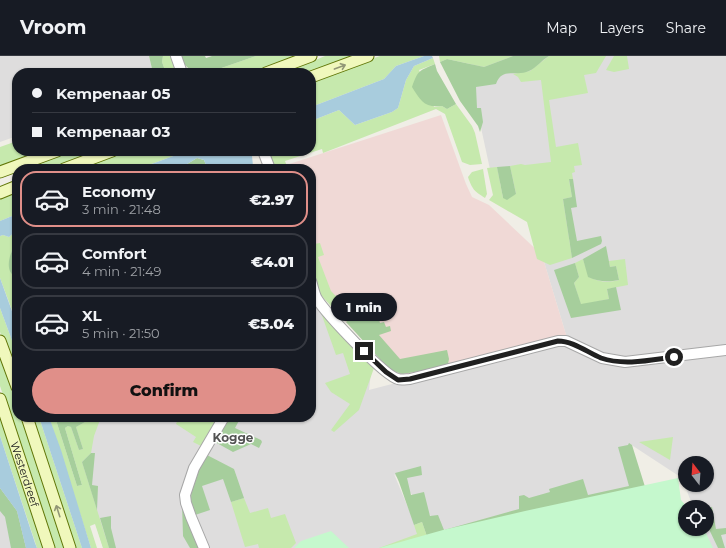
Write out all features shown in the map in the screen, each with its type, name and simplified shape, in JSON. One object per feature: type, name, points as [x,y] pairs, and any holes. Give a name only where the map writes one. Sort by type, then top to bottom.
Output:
[{"type":"main road","points":[[279,68],[311,56]]},
{"type":"main road","points":[[316,75],[368,56]]},
{"type":"main road","points":[[22,164],[43,156]]},
{"type":"main road","points":[[77,164],[99,156]]},
{"type":"main road","points":[[0,172],[12,168]]},
{"type":"main road","points":[[0,193],[12,188]]},
{"type":"main road","points":[[0,341],[12,373]]},
{"type":"main road","name":"Westerdreef","points":[[0,399],[49,548]]},
{"type":"main road","name":"Westerdreef","points":[[29,422],[70,548]]},
{"type":"street","points":[[176,56],[180,68]]},
{"type":"street","points":[[316,303],[372,360],[398,380],[410,379],[558,341],[566,341],[602,358],[625,362],[726,350]]},
{"type":"street","points":[[204,548],[186,503],[185,495],[194,468],[221,422]]},
{"type":"shaded area","points":[[0,56],[149,56],[152,68],[12,68],[12,138],[0,142]]},
{"type":"shaded area","points":[[494,56],[726,56],[726,548],[709,548],[705,536],[714,536],[714,500],[690,500],[687,492],[714,492],[714,456],[678,456],[678,475],[630,444],[643,486],[443,530],[394,474],[425,548],[103,548],[66,422],[316,422],[316,296],[372,363],[369,390],[567,338],[542,255],[576,244],[491,174],[480,123],[452,72]]},
{"type":"shaded area","points":[[441,115],[472,197],[489,205],[542,255],[567,338],[401,380],[339,315],[316,258],[316,164],[289,164]]},
{"type":"shaded area","points":[[0,451],[30,548],[0,548]]},
{"type":"green space","points":[[149,56],[163,56],[162,62],[164,68],[152,68]]},
{"type":"green space","points":[[163,56],[171,56],[176,68],[164,68],[162,62]]},
{"type":"green space","points":[[180,56],[205,56],[206,58],[212,56],[256,56],[221,68],[188,68]]},
{"type":"green space","points":[[256,56],[300,56],[268,68],[221,68]]},
{"type":"green space","points":[[325,56],[356,56],[316,71],[316,68],[297,68]]},
{"type":"green space","points":[[380,56],[424,56],[396,66],[384,79],[316,105],[316,79]]},
{"type":"green space","points":[[439,56],[513,56],[484,67],[447,59],[440,62]]},
{"type":"green space","points":[[513,56],[549,56],[529,71],[524,73],[506,74],[499,79],[496,84],[476,87],[477,108],[481,108],[483,122],[480,132],[478,126],[460,101],[440,62],[447,59],[484,67]]},
{"type":"green space","points":[[549,56],[606,56],[596,73],[584,75],[588,93],[549,100],[556,147],[578,143],[582,165],[574,166],[575,172],[572,173],[573,179],[569,180],[572,197],[563,199],[572,258],[550,265],[537,259],[527,222],[489,200],[493,195],[487,168],[497,167],[503,198],[516,194],[510,166],[551,162],[541,80],[521,82],[518,77],[513,74],[530,71]]},
{"type":"green space","points":[[614,56],[627,56],[629,69],[614,72],[606,70]]},
{"type":"green space","points":[[433,58],[435,64],[419,70],[434,107],[442,106],[447,109],[456,104],[472,126],[482,164],[470,165],[462,162],[445,114],[436,109],[323,153],[322,149],[316,151],[316,119],[339,110],[355,125],[392,112],[398,108],[406,80],[414,66]]},
{"type":"green space","points":[[435,64],[437,71],[456,104],[447,109],[442,106],[427,105],[421,100],[412,87],[420,72]]},
{"type":"green space","points":[[12,143],[12,156],[32,156],[0,168],[0,147]]},
{"type":"green space","points":[[53,156],[86,156],[66,164],[31,164]]},
{"type":"green space","points":[[109,156],[173,156],[152,164],[87,164]]},
{"type":"green space","points":[[270,156],[300,156],[285,161],[286,164],[273,164]]},
{"type":"green space","points":[[197,158],[204,160],[206,164],[187,164]]},
{"type":"green space","points":[[510,166],[516,194],[507,200],[503,198],[497,167]]},
{"type":"green space","points":[[483,169],[487,194],[485,198],[474,189],[468,177],[472,172]]},
{"type":"green space","points":[[569,179],[573,179],[577,207],[571,208],[577,241],[601,236],[602,241],[601,244],[572,258],[563,199],[572,197]]},
{"type":"green space","points":[[12,192],[12,216],[0,221],[0,197]]},
{"type":"green space","points":[[12,234],[12,310],[0,278],[0,236],[3,235],[9,237]]},
{"type":"green space","points":[[320,243],[324,255],[318,257],[331,291],[346,307],[349,304],[353,309],[342,318],[319,293],[316,285],[316,244]]},
{"type":"green space","points":[[606,246],[610,267],[616,266],[619,280],[604,281],[588,277],[583,259]]},
{"type":"green space","points":[[12,251],[12,274],[9,267]]},
{"type":"green space","points":[[583,259],[589,277],[607,282],[619,280],[616,266],[610,267],[609,261],[625,259],[628,285],[607,289],[609,299],[581,305],[574,283],[579,277],[575,263]]},
{"type":"green space","points":[[575,263],[579,277],[574,283],[581,304],[609,299],[607,289],[616,287],[621,310],[571,318],[554,270]]},
{"type":"green space","points":[[0,308],[12,340],[12,364],[0,332]]},
{"type":"green space","points":[[376,309],[380,323],[384,322],[386,327],[390,326],[391,331],[379,335],[400,359],[447,350],[449,359],[448,364],[427,370],[402,374],[390,370],[346,322],[354,316]]},
{"type":"green space","points":[[320,310],[374,368],[359,410],[334,432],[331,430],[350,404],[331,392],[325,383],[350,374],[343,353],[336,355]]},
{"type":"green space","points":[[0,357],[12,391],[12,422],[0,386]]},
{"type":"green space","points":[[0,413],[46,548],[37,548],[0,436]]},
{"type":"green space","points":[[12,422],[23,422],[66,548],[53,548]]},
{"type":"green space","points":[[32,422],[41,422],[82,548],[74,548]]},
{"type":"green space","points":[[51,422],[57,422],[77,486],[82,485],[65,428],[68,426],[71,427],[79,450],[83,449],[76,427],[85,422],[99,422],[94,436],[91,453],[82,462],[109,548],[103,548],[95,524],[90,526],[97,548],[91,548]]},
{"type":"green space","points":[[57,422],[85,422],[76,427],[83,449],[79,450],[71,427],[68,426],[65,428],[82,485],[77,486]]},
{"type":"green space","points":[[177,422],[215,422],[201,446],[193,442],[196,437],[176,424]]},
{"type":"green space","points":[[226,422],[238,422],[235,428],[261,440],[262,442],[259,448],[251,444],[233,452],[215,442]]},
{"type":"green space","points":[[673,437],[670,460],[639,442]]},
{"type":"green space","points":[[629,443],[632,445],[646,490],[431,548],[422,522],[414,525],[395,473],[421,466],[422,475],[407,478],[411,495],[424,492],[430,516],[438,515],[444,530],[519,509],[519,496],[524,495],[529,498],[550,492],[549,489],[583,479],[588,495],[629,486],[618,447],[628,445]]},
{"type":"green space","points":[[91,453],[95,453],[92,485],[98,486],[97,510],[82,462]]},
{"type":"green space","points":[[207,455],[234,469],[244,498],[231,502],[223,479],[202,486],[210,510],[195,515],[191,499],[193,484]]},
{"type":"green space","points":[[678,478],[678,492],[680,492],[681,500],[678,500],[678,536],[707,536],[713,548],[379,548],[443,530]]},
{"type":"green space","points":[[0,488],[17,511],[26,548],[11,548],[5,517],[0,511]]},
{"type":"green space","points":[[244,498],[250,513],[268,508],[271,518],[285,514],[296,543],[291,548],[259,548],[258,544],[245,547],[231,502]]},
{"type":"green space","points":[[182,504],[201,548],[190,548],[183,536]]},
{"type":"green space","points":[[111,516],[111,528],[116,548],[109,548],[100,518]]},
{"type":"green space","points":[[714,518],[716,529],[726,528],[726,534],[721,535],[725,548],[718,548],[712,536],[714,536]]},
{"type":"green space","points":[[422,522],[431,548],[379,548],[417,534],[414,525]]},
{"type":"green space","points":[[331,531],[349,548],[294,548],[301,541]]},
{"type":"water","points":[[424,56],[432,56],[433,58],[414,66],[406,80],[398,108],[392,112],[355,125],[339,110],[316,119],[316,105],[384,79],[396,66]]},
{"type":"water","points":[[173,156],[252,156],[253,164],[206,164],[204,160],[197,158],[187,164],[152,164]]},
{"type":"water","points":[[12,216],[12,234],[9,237],[3,235],[0,236],[0,221]]},
{"type":"water","points":[[0,278],[12,311],[12,340],[0,308]]},
{"type":"water","points":[[41,422],[51,422],[61,450],[91,548],[82,548]]},
{"type":"water","points":[[0,436],[37,548],[26,548],[17,511],[0,488]]},
{"type":"district","name":"Kogge","points":[[233,437]]},
{"type":"route","points":[[364,351],[386,372],[398,380],[410,379],[558,341],[566,341],[602,358],[615,361],[625,362],[674,357]]}]
